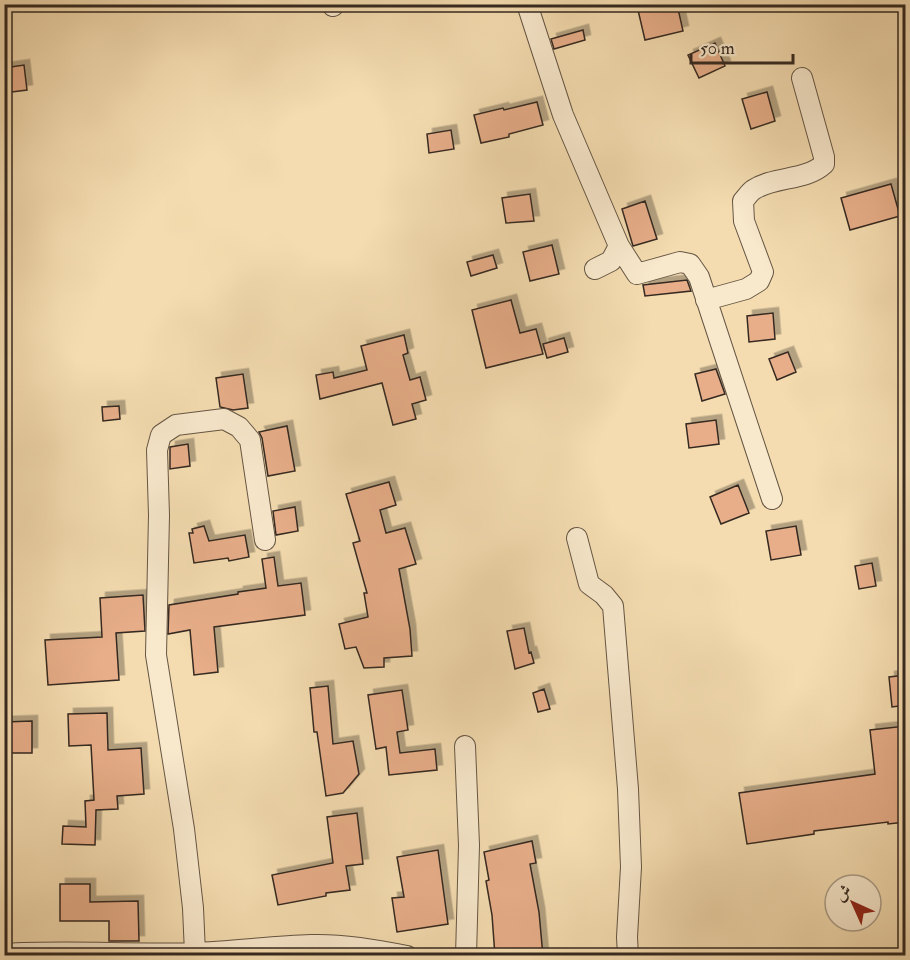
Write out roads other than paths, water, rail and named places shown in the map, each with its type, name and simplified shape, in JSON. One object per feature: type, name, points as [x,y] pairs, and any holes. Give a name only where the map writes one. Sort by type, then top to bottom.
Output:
[{"type":"street","points":[[527,4],[563,115],[619,246],[637,274],[680,262],[690,264],[699,277],[772,499]]},
{"type":"street","points":[[706,300],[746,289],[759,281],[762,272],[744,220],[743,201],[753,190],[817,170],[824,164],[802,78]]},
{"type":"street","points":[[595,269],[611,261],[619,246]]},
{"type":"street","points":[[195,953],[193,908],[184,829],[156,655],[159,515],[157,450],[161,435],[176,425],[224,419],[239,427],[250,440],[265,540]]},
{"type":"street","points":[[577,538],[590,584],[613,606],[628,789],[631,867],[628,956]]},
{"type":"street","points":[[465,746],[469,844],[466,956]]},
{"type":"street","points":[[4,954],[47,951],[122,954],[195,953],[313,945],[356,948],[407,956]]}]
